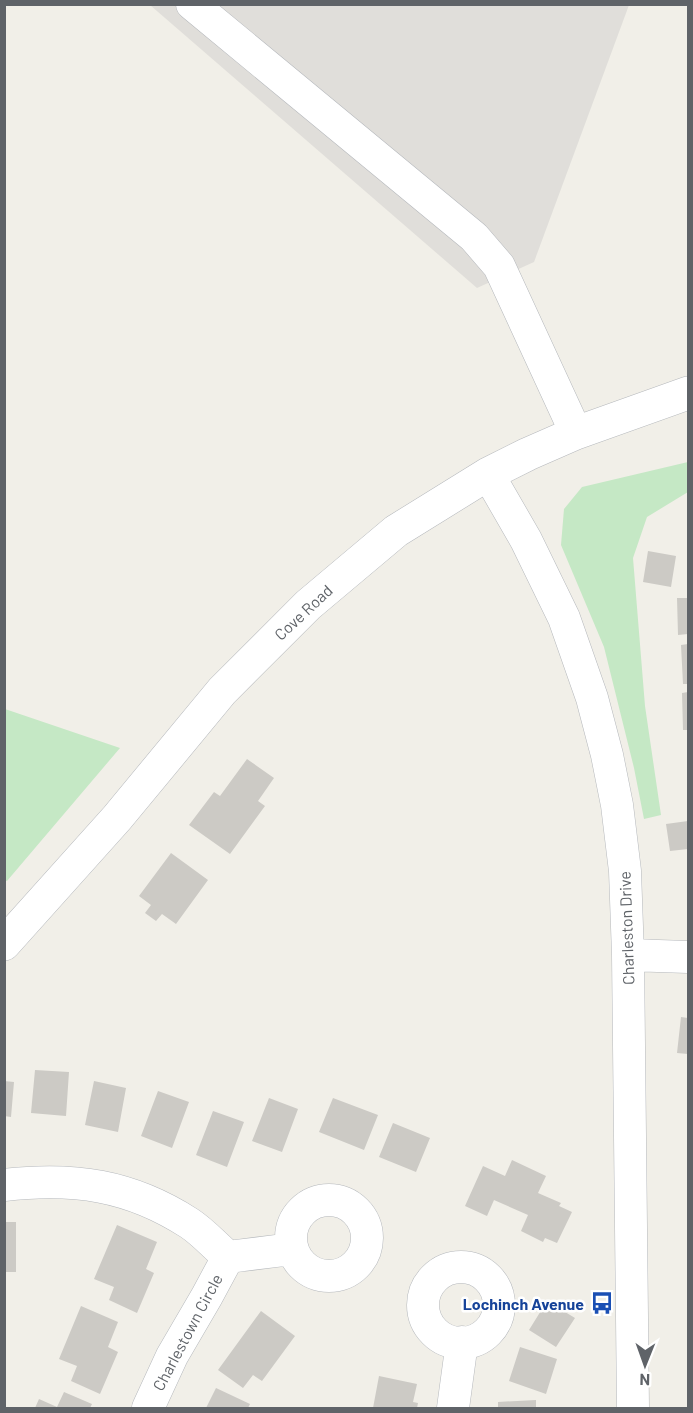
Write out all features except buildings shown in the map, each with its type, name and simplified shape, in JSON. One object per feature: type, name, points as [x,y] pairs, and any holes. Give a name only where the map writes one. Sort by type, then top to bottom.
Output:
[{"type":"street","points":[[192,4],[474,237],[499,266],[576,433]]},
{"type":"street","name":"Cove Road","points":[[4,944],[117,818],[222,691],[308,605],[396,531],[488,474],[576,433],[688,393]]},
{"type":"street","name":"Charleston Drive","points":[[488,474],[553,593],[592,698],[617,805],[625,871],[628,955],[633,1408]]},
{"type":"street","points":[[628,955],[688,957]]},
{"type":"street","name":"Charlestown Circle","points":[[4,1185],[65,1181],[103,1185],[147,1201],[190,1224],[228,1257],[292,1249]]},
{"type":"street","name":"Charlestown Circle","points":[[148,1408],[172,1356],[228,1257]]},
{"type":"street","points":[[453,1408],[462,1342]]},
{"type":"shaded area","points":[[150,5],[629,5],[534,262],[477,288]]},
{"type":"green space","points":[[688,462],[688,492],[647,517],[633,558],[645,706],[661,815],[644,819],[634,768],[604,647],[561,545],[564,509],[582,487]]},
{"type":"green space","points":[[5,709],[120,748],[7,881],[4,880]]},
{"type":"place","name":"Lochinch Avenue","points":[[602,1303]]}]
